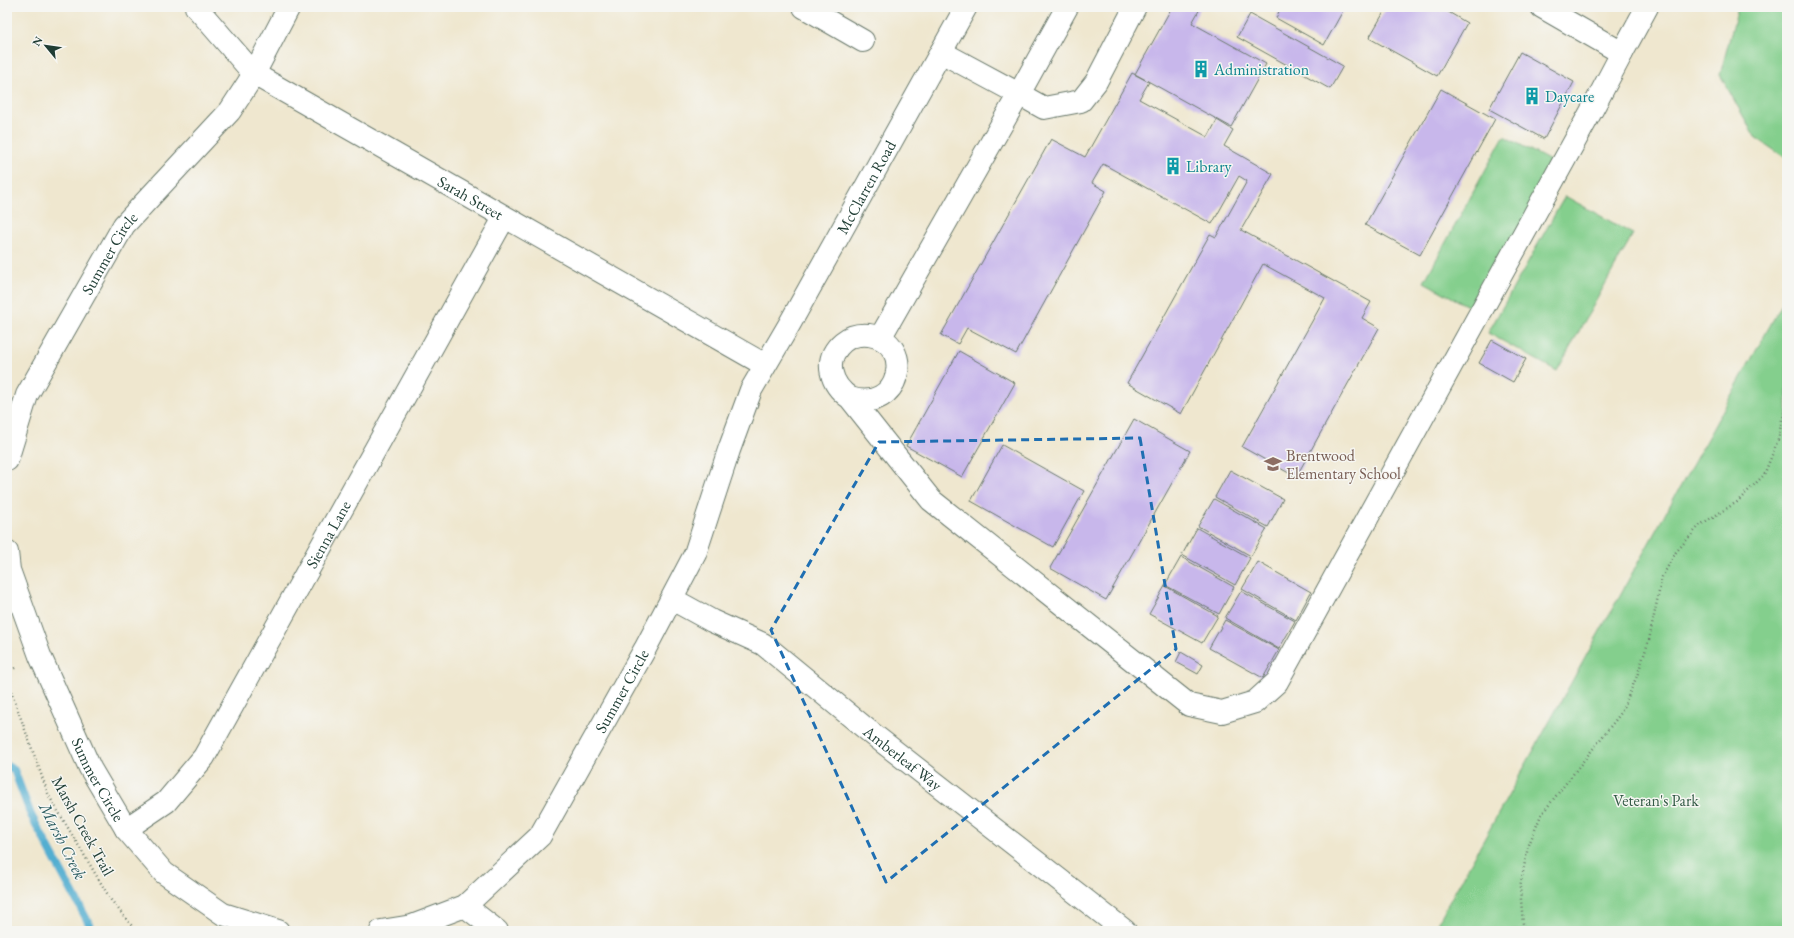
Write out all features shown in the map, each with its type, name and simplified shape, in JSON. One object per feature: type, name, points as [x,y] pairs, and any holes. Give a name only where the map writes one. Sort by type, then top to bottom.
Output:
[{"type":"street","name":"Sarah Street","points":[[196,7],[254,74],[765,366]]},
{"type":"street","name":"Summer Circle","points":[[7,460],[27,395],[124,225],[230,112],[254,74],[289,7]]},
{"type":"street","points":[[804,7],[863,41]]},
{"type":"street","name":"McClarren Road","points":[[765,366],[790,325],[966,7]]},
{"type":"street","points":[[880,338],[1067,7]]},
{"type":"street","points":[[941,52],[1044,108],[1081,101],[1096,82],[1135,7]]},
{"type":"street","points":[[1542,7],[1622,53]]},
{"type":"street","points":[[850,398],[931,500],[1189,705],[1222,712],[1255,702],[1277,682],[1590,115],[1647,7]]},
{"type":"street","name":"Sienna Lane","points":[[126,829],[166,802],[204,757],[504,218]]},
{"type":"street","points":[[863,334],[880,338],[894,351],[897,362],[896,378],[891,388],[882,396],[869,401],[857,401],[850,398],[840,392],[834,382],[831,371],[832,360],[835,352],[842,343],[852,336],[863,334]]},
{"type":"street","name":"Summer Circle","points":[[382,931],[412,926],[465,906],[540,836],[672,599],[695,554],[729,450],[749,396],[765,366]]},
{"type":"street","name":"Summer Circle","points":[[7,552],[9,570],[40,656],[90,768],[126,829],[164,873],[223,914],[278,931]]},
{"type":"street","name":"Amberleaf Way","points":[[672,599],[712,621],[762,644],[870,732],[1125,931]]},
{"type":"street","points":[[465,906],[497,931]]},
{"type":"path","points":[[1526,931],[1523,924],[1520,887],[1528,847],[1542,815],[1621,713],[1637,676],[1648,640],[1662,577],[1676,552],[1700,525],[1737,502],[1764,475],[1778,440],[1782,419],[1787,410]]},
{"type":"path","name":"Marsh Creek Trail","points":[[7,680],[49,796],[111,900],[136,931]]},
{"type":"highlighted area","points":[[1140,438],[1176,649],[886,882],[771,630],[879,442]]},
{"type":"green space","points":[[1738,7],[1787,7],[1787,159],[1755,137],[1720,75]]},
{"type":"green space","points":[[1504,136],[1556,164],[1475,310],[1424,282]]},
{"type":"green space","points":[[1565,196],[1633,234],[1557,371],[1488,333]]},
{"type":"green space","name":"Veteran's Park","points":[[1787,295],[1787,931],[1433,931]]},
{"type":"building","points":[[1172,7],[1201,7],[1192,23],[1266,64],[1231,127],[1135,74]]},
{"type":"building","points":[[1281,7],[1345,7],[1324,45],[1276,18]]},
{"type":"building","points":[[1387,7],[1440,7],[1467,23],[1437,76],[1369,38]]},
{"type":"building","points":[[1250,14],[1343,66],[1330,89],[1237,37]]},
{"type":"building","name":"Daycare","points":[[1520,52],[1574,82],[1544,139],[1489,109]]},
{"type":"building","points":[[1132,73],[1149,82],[1139,99],[1208,137],[1217,120],[1233,130],[1224,146],[1273,174],[1241,230],[1371,302],[1362,318],[1379,328],[1296,477],[1242,447],[1325,298],[1263,264],[1181,414],[1127,383],[1210,234],[1216,237],[1247,181],[1239,176],[1212,224],[1103,164],[1092,183],[1106,191],[1016,354],[967,328],[958,344],[941,335],[1051,139],[1085,157]]},
{"type":"building","points":[[1441,89],[1495,119],[1420,255],[1365,225]]},
{"type":"building","points":[[1492,340],[1526,359],[1513,382],[1479,363]]},
{"type":"building","points":[[959,351],[1015,383],[962,477],[906,446]]},
{"type":"building","points":[[1134,419],[1190,451],[1106,600],[1050,568]]},
{"type":"building","points":[[1002,445],[1084,491],[1053,547],[971,501]]},
{"type":"building","points":[[1230,470],[1283,499],[1268,527],[1215,497]]},
{"type":"building","points":[[1214,499],[1267,529],[1251,556],[1198,526]]},
{"type":"building","points":[[1197,528],[1250,558],[1235,585],[1182,555]]},
{"type":"building","points":[[1181,557],[1234,587],[1219,614],[1165,585]]},
{"type":"building","points":[[1258,562],[1311,592],[1296,620],[1242,589]]},
{"type":"building","points":[[1165,586],[1218,616],[1202,643],[1149,614]]},
{"type":"building","points":[[1241,591],[1295,621],[1279,649],[1225,618]]},
{"type":"building","points":[[1225,620],[1279,650],[1263,678],[1209,648]]},
{"type":"building","points":[[1181,652],[1203,665],[1198,674],[1176,662]]},
{"type":"waterway","name":"Marsh Creek","points":[[7,766],[14,770],[31,815],[93,931]]},
{"type":"place","name":"Administration","points":[[1201,69]]},
{"type":"place","name":"Daycare","points":[[1532,96]]},
{"type":"place","name":"Library","points":[[1173,166]]},
{"type":"place","name":"Brentwood Elementary School","points":[[1273,464]]}]
